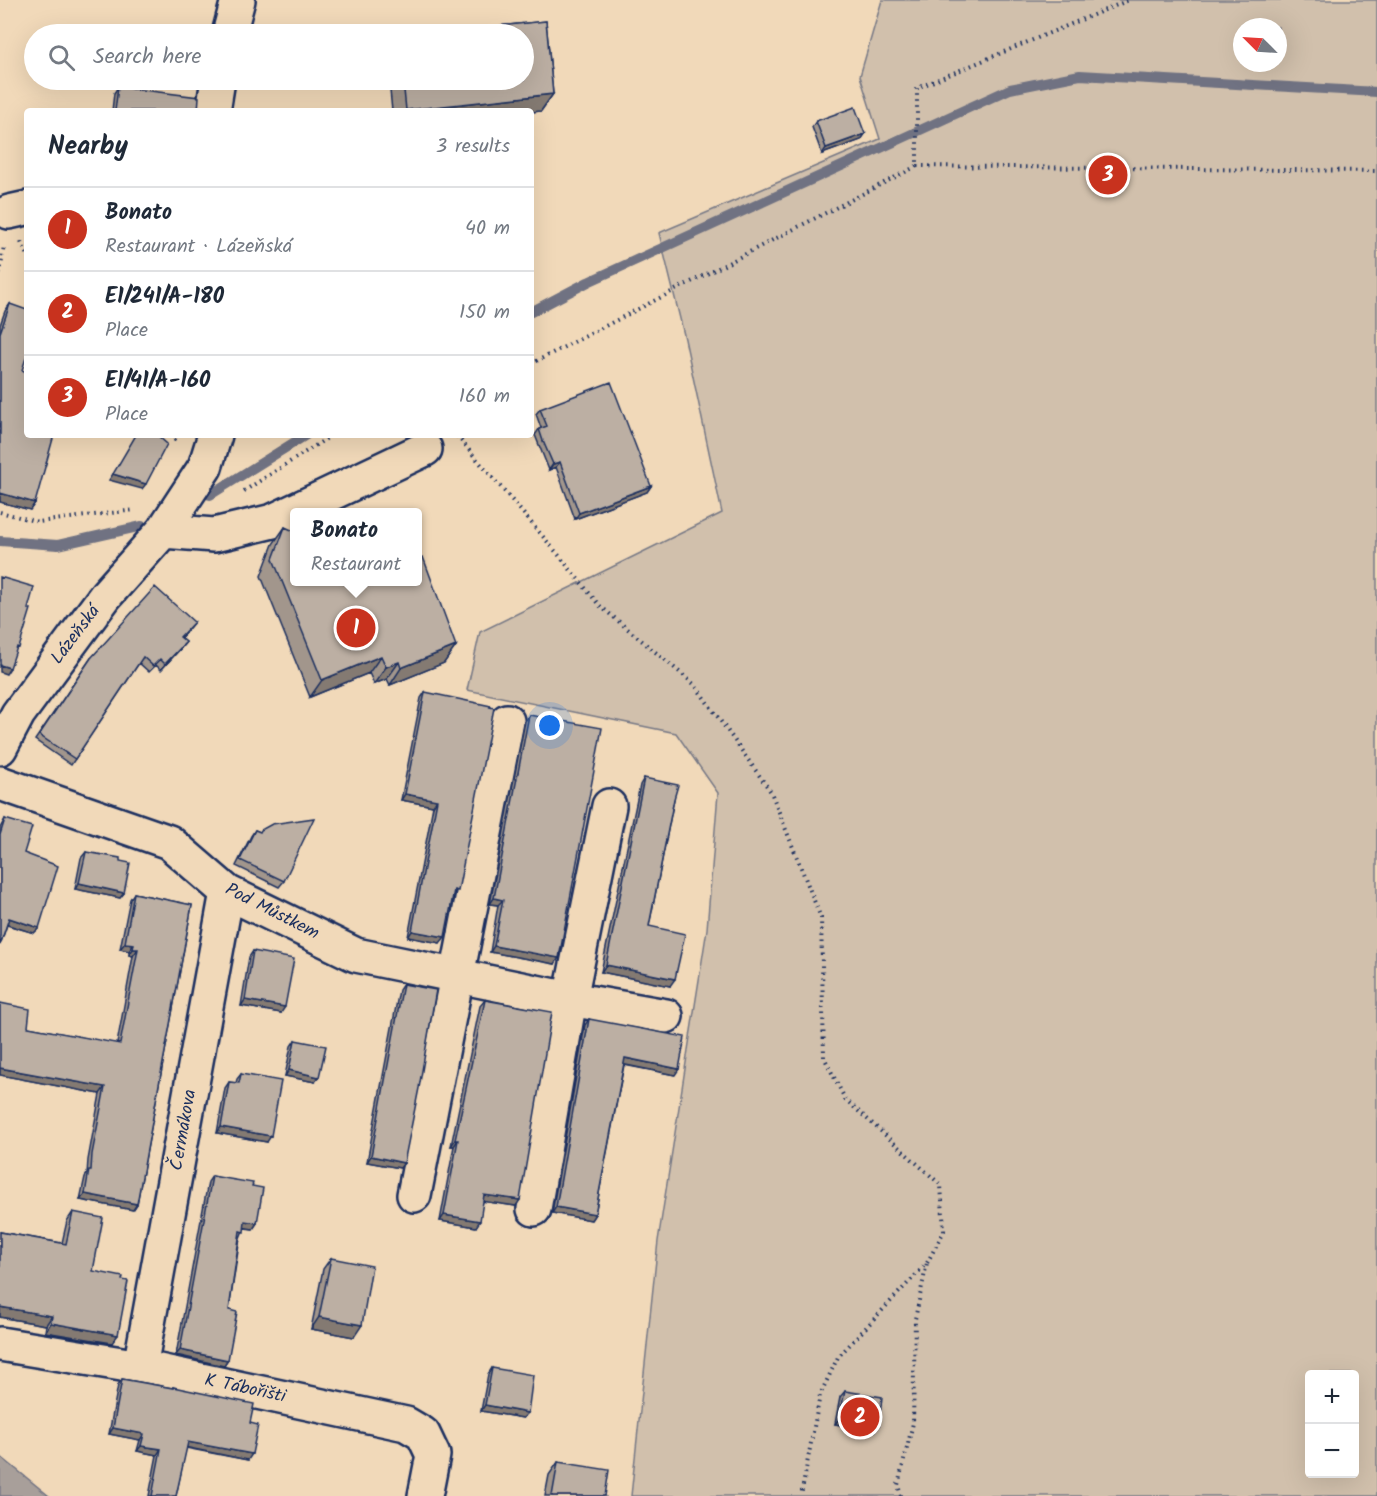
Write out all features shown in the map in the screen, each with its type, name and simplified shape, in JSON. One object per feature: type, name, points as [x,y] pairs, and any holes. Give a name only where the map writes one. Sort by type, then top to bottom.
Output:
[{"type":"street","points":[[232,24],[238,0]]},
{"type":"street","points":[[213,108],[216,90]]},
{"type":"street","name":"Lázeňská","points":[[0,748],[18,714],[106,595],[172,518],[204,467],[214,438]]},
{"type":"street","points":[[300,508],[425,449]]},
{"type":"street","points":[[172,518],[214,535],[273,521],[290,513]]},
{"type":"street","points":[[414,1195],[507,721]]},
{"type":"street","name":"Pod Můstkem","points":[[0,783],[169,842],[227,892],[356,955],[570,999],[666,1016]]},
{"type":"street","points":[[534,1209],[570,999],[609,806]]},
{"type":"street","name":"Čermákova","points":[[140,1367],[227,892]]},
{"type":"street","name":"K Tábořišti","points":[[0,1344],[140,1367],[406,1424],[423,1434],[433,1455],[425,1496]]},
{"type":"path","points":[[917,166],[917,88],[1129,0]]},
{"type":"path","points":[[534,362],[917,166],[1377,171]]},
{"type":"path","points":[[239,494],[327,438]]},
{"type":"path","points":[[459,438],[599,605],[695,686],[771,792],[821,918],[824,1058],[845,1099],[941,1185],[944,1231],[927,1263],[838,1358],[820,1395],[801,1496]]},
{"type":"path","points":[[0,512],[38,522],[172,518]]},
{"type":"path","points":[[901,1496],[898,1485],[913,1423],[915,1319],[927,1263]]},
{"type":"shaded area","points":[[882,0],[1377,0],[1377,1496],[631,1496],[658,1241],[707,929],[718,793],[676,733],[467,690],[480,632],[722,513],[685,339],[659,233],[880,139],[860,76]]},
{"type":"shaded area","points":[[0,1456],[49,1496],[0,1496]]},
{"type":"building","points":[[546,21],[553,94],[406,108],[404,90],[534,90],[534,24],[517,24]]},
{"type":"building","points":[[118,90],[142,90],[199,97],[198,108],[115,108]]},
{"type":"building","points":[[855,107],[865,134],[826,148],[816,121]]},
{"type":"building","points":[[10,304],[24,309],[24,364],[22,370],[24,371],[24,438],[53,438],[35,503],[0,493],[0,333]]},
{"type":"building","points":[[611,382],[651,486],[579,513],[560,462],[553,464],[543,441],[539,429],[547,426],[540,409]]},
{"type":"building","points":[[134,438],[160,438],[167,444],[146,484],[113,474]]},
{"type":"building","points":[[285,527],[290,529],[290,586],[422,586],[423,557],[456,646],[401,668],[399,662],[386,667],[381,656],[322,680],[273,559]]},
{"type":"building","points":[[0,577],[34,587],[28,609],[31,609],[10,668],[0,665]]},
{"type":"building","points":[[155,587],[194,622],[180,637],[186,642],[165,664],[160,659],[153,666],[143,657],[75,759],[39,735],[91,658]]},
{"type":"building","points":[[425,692],[494,708],[458,891],[454,890],[445,937],[412,931],[437,800],[405,794]]},
{"type":"building","points":[[529,715],[602,728],[559,958],[494,946],[503,900],[494,898]]},
{"type":"building","points":[[644,778],[678,785],[649,926],[685,934],[675,979],[606,965]]},
{"type":"building","points":[[314,818],[284,881],[240,860],[255,830],[260,832],[272,824]]},
{"type":"building","points":[[5,819],[32,827],[24,853],[58,866],[39,928],[9,918],[0,945],[0,835]]},
{"type":"building","points":[[86,852],[120,858],[120,861],[130,863],[124,893],[79,883]]},
{"type":"building","points":[[134,893],[192,905],[137,1204],[85,1194],[105,1087],[0,1068],[0,1003],[30,1009],[28,1027],[120,1044],[138,949],[133,949],[134,944],[125,943]]},
{"type":"building","points":[[253,951],[294,959],[285,1007],[245,1000]]},
{"type":"building","points":[[403,984],[436,990],[404,1163],[371,1156]]},
{"type":"building","points":[[485,1000],[552,1012],[520,1200],[484,1195],[480,1221],[444,1215],[458,1140],[455,1140]]},
{"type":"building","points":[[589,1019],[685,1037],[679,1069],[625,1058],[595,1214],[556,1207]]},
{"type":"building","points":[[295,1040],[326,1046],[319,1077],[289,1070]]},
{"type":"building","points":[[241,1074],[281,1081],[271,1136],[221,1127],[229,1082],[239,1083]]},
{"type":"building","points":[[212,1176],[253,1183],[252,1186],[263,1188],[257,1223],[245,1221],[244,1232],[240,1231],[229,1310],[237,1312],[228,1360],[180,1350]]},
{"type":"building","points":[[73,1212],[103,1218],[93,1271],[123,1277],[122,1280],[128,1281],[118,1335],[51,1323],[52,1316],[0,1307],[0,1232],[66,1244]]},
{"type":"building","points":[[331,1258],[372,1266],[362,1325],[319,1317]]},
{"type":"building","points":[[492,1368],[533,1375],[528,1413],[485,1405]]},
{"type":"building","points":[[122,1379],[254,1404],[250,1423],[258,1425],[252,1454],[188,1442],[176,1496],[152,1496],[161,1449],[141,1446],[144,1434],[113,1428]]},
{"type":"building","points":[[845,1391],[882,1397],[879,1425],[839,1419]]},
{"type":"building","points":[[558,1462],[609,1470],[605,1496],[552,1496]]},
{"type":"waterway","points":[[534,310],[588,282],[1010,89],[1080,75],[1377,92]]},
{"type":"waterway","points":[[210,495],[301,438]]},
{"type":"waterway","points":[[0,541],[58,545],[142,526]]},
{"type":"place","name":"E1/41/A-160","points":[[1108,175]]},
{"type":"place","name":"Bonato","points":[[356,628]]},
{"type":"place","name":"E1/241/A-180","points":[[860,1417]]}]
